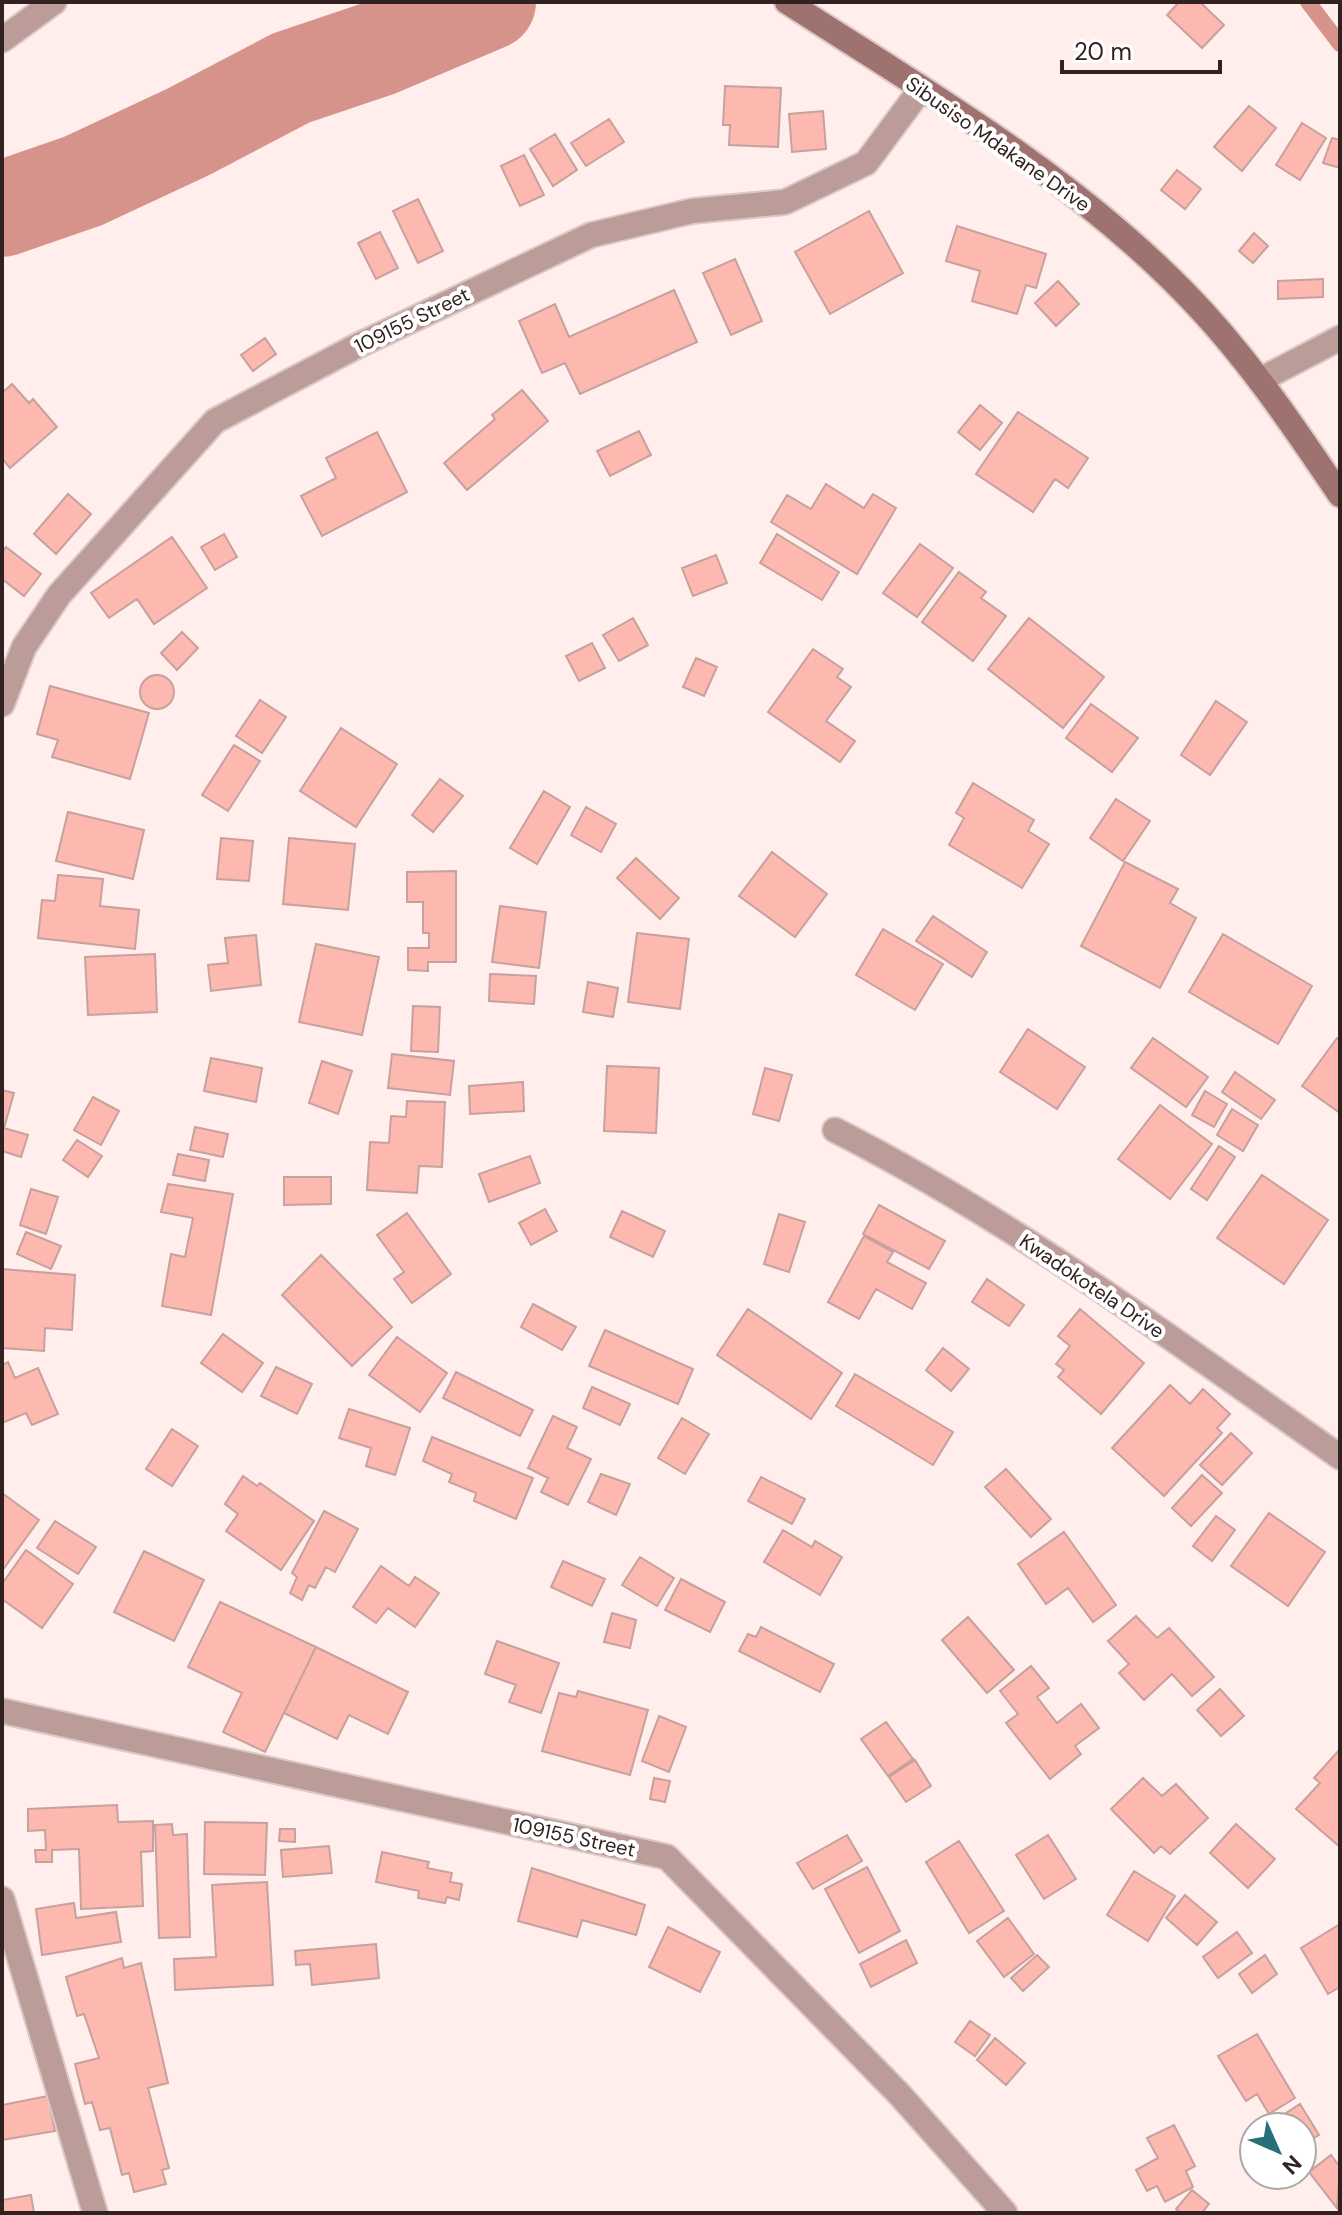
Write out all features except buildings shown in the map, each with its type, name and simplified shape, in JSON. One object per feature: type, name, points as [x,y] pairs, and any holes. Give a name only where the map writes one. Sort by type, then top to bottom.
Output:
[{"type":"street","points":[[2,40],[54,2]]},
{"type":"street","name":"Sibusiso Mdakane Drive","points":[[787,2],[1075,195],[1184,292],[1262,379],[1340,495]]},
{"type":"street","name":"109155 Street","points":[[2,704],[24,647],[59,595],[215,421],[357,346],[591,235],[692,211],[785,202],[866,163],[921,89]]},
{"type":"street","points":[[1262,379],[1340,338]]},
{"type":"street","name":"Kwadokotela Drive","points":[[835,1130],[906,1166],[1085,1278],[1340,1457]]},
{"type":"street","name":"109155 Street","points":[[2,1713],[667,1857],[900,2095],[1005,2213]]},
{"type":"street","points":[[2,1899],[95,2213]]},
{"type":"waterway","points":[[2,209],[83,181],[188,132],[291,78],[377,49],[488,2]]},
{"type":"waterway","points":[[1308,2],[1340,44]]}]
